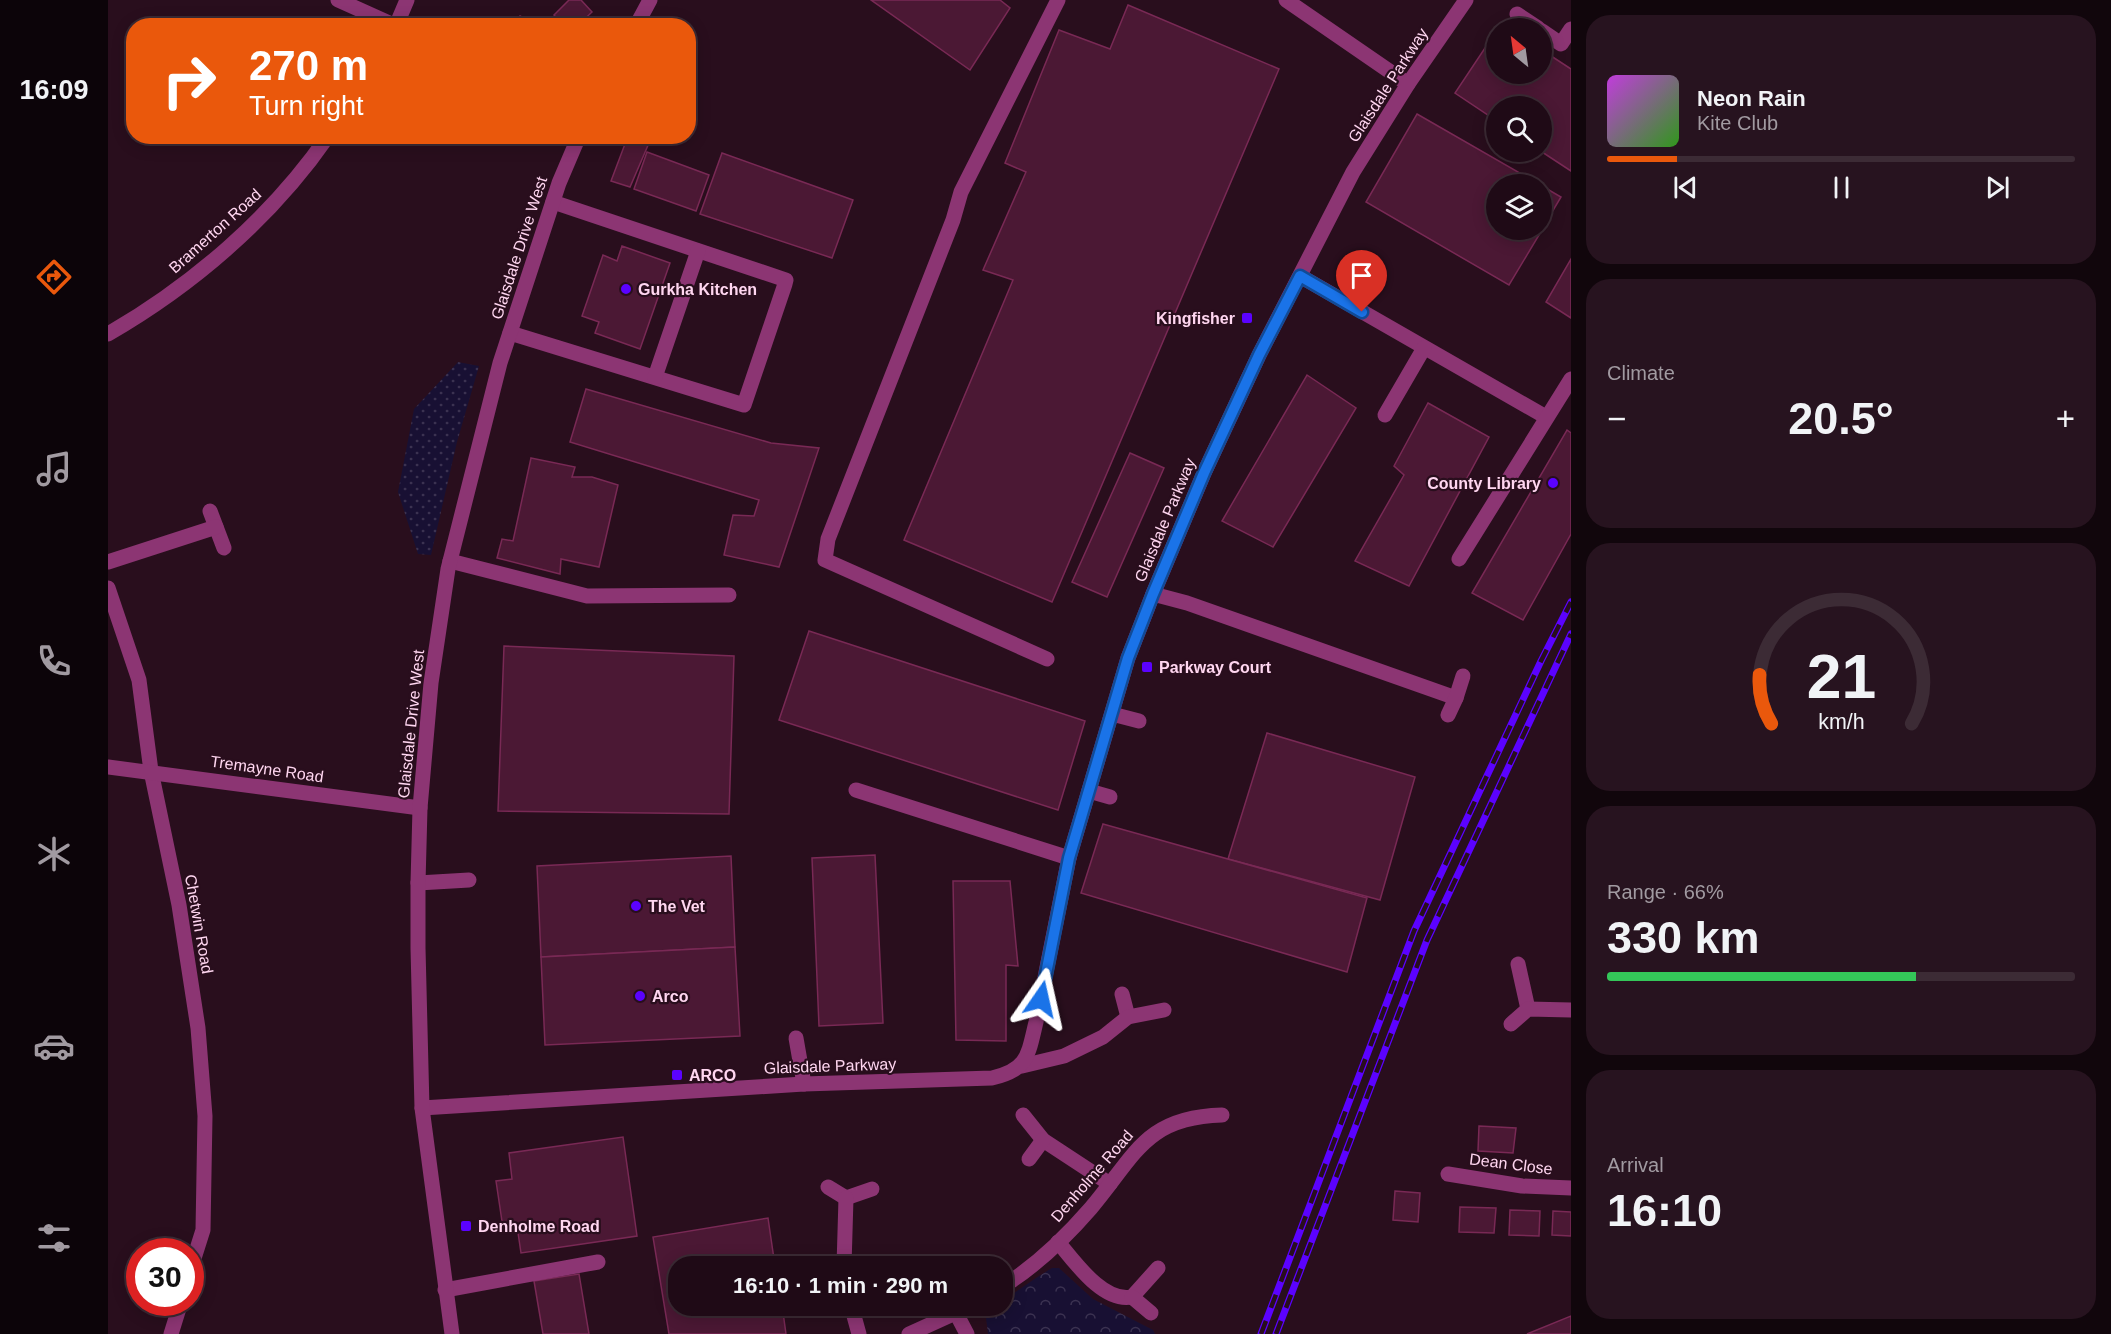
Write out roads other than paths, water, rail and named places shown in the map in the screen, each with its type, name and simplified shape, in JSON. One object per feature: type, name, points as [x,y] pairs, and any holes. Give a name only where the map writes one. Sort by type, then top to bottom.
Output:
[{"type":"street","points":[[338,0],[378,18]]},
{"type":"street","points":[[399,18],[407,0]]},
{"type":"street","points":[[640,18],[650,0]]},
{"type":"street","points":[[1047,659],[825,560],[828,539],[954,220],[961,192],[1058,0]]},
{"type":"street","points":[[1286,0],[1408,84]]},
{"type":"street","name":"Glaisdale Parkway","points":[[1022,1066],[1036,1022],[1069,858],[1128,658],[1153,594],[1209,463],[1259,355],[1353,172],[1408,84],[1466,0]]},
{"type":"street","points":[[1517,14],[1523,18]]},
{"type":"street","points":[[1552,38],[1561,44],[1571,29]]},
{"type":"street","name":"Bramerton Road","points":[[108,334],[133,320],[180,287],[234,243],[286,191],[322,144]]},
{"type":"street","name":"Glaisdale Drive West","points":[[452,1334],[422,1108],[418,883],[420,808],[431,683],[450,561],[500,363],[553,202],[576,144]]},
{"type":"street","points":[[510,333],[744,405],[786,280],[553,202]]},
{"type":"street","points":[[655,377],[698,251]]},
{"type":"street","points":[[1300,276],[1546,417]]},
{"type":"street","points":[[1385,415],[1424,348]]},
{"type":"street","points":[[1459,559],[1571,379]]},
{"type":"street","points":[[210,511],[224,548]]},
{"type":"street","points":[[108,562],[216,527]]},
{"type":"street","points":[[450,561],[587,596],[729,595]]},
{"type":"street","name":"Chetwin Road","points":[[108,588],[139,680],[151,771],[179,905],[199,1039],[205,1116],[203,1230],[200,1238]]},
{"type":"street","points":[[1153,594],[1187,603],[1456,699]]},
{"type":"street","points":[[1448,715],[1463,676]]},
{"type":"street","points":[[1112,714],[1139,721]]},
{"type":"street","name":"Tremayne Road","points":[[108,767],[420,808]]},
{"type":"street","points":[[856,790],[1069,858]]},
{"type":"street","points":[[1089,791],[1110,797]]},
{"type":"street","points":[[418,883],[469,880]]},
{"type":"street","points":[[1518,964],[1528,1009]]},
{"type":"street","points":[[1122,994],[1128,1017]]},
{"type":"street","points":[[1511,1024],[1528,1009],[1571,1010]]},
{"type":"street","name":"Glaisdale Parkway","points":[[422,1108],[804,1084],[992,1078],[1007,1075],[1022,1066],[1064,1056],[1103,1037],[1128,1017],[1164,1010]]},
{"type":"street","points":[[796,1038],[804,1084]]},
{"type":"street","name":"Denholme Road","points":[[1013,1280],[1030,1269],[1090,1209],[1138,1147],[1152,1135],[1181,1120],[1200,1115],[1222,1114]]},
{"type":"street","points":[[1023,1115],[1043,1140],[1110,1184]]},
{"type":"street","points":[[1029,1159],[1043,1140]]},
{"type":"street","name":"Dean Close","points":[[1448,1174],[1522,1186],[1571,1188]]},
{"type":"street","points":[[828,1187],[846,1198]]},
{"type":"street","points":[[846,1198],[872,1189]]},
{"type":"street","points":[[844,1256],[846,1198]]},
{"type":"street","points":[[1058,1242],[1083,1272],[1103,1290],[1115,1296],[1132,1297],[1151,1313]]},
{"type":"street","points":[[446,1290],[598,1262]]},
{"type":"street","points":[[1132,1297],[1158,1268]]},
{"type":"street","points":[[171,1334],[177,1316]]},
{"type":"street","points":[[853,1316],[859,1334]]},
{"type":"street","points":[[909,1334],[949,1316]]},
{"type":"street","points":[[958,1316],[967,1334]]},
{"type":"railway","points":[[1261,1334],[1414,931],[1571,602]]},
{"type":"railway","points":[[1276,1334],[1427,940],[1571,634]]},
{"type":"place","name":"Gurkha Kitchen","points":[[626,289]]},
{"type":"place","name":"Kingfisher","points":[[1247,318]]},
{"type":"place","name":"County Library","points":[[1553,483]]},
{"type":"place","name":"Parkway Court","points":[[1147,667]]},
{"type":"place","name":"The Vet","points":[[636,906]]},
{"type":"place","name":"Arco","points":[[640,996]]},
{"type":"place","name":"ARCO","points":[[677,1075]]},
{"type":"place","name":"Denholme Road","points":[[466,1226]]}]
